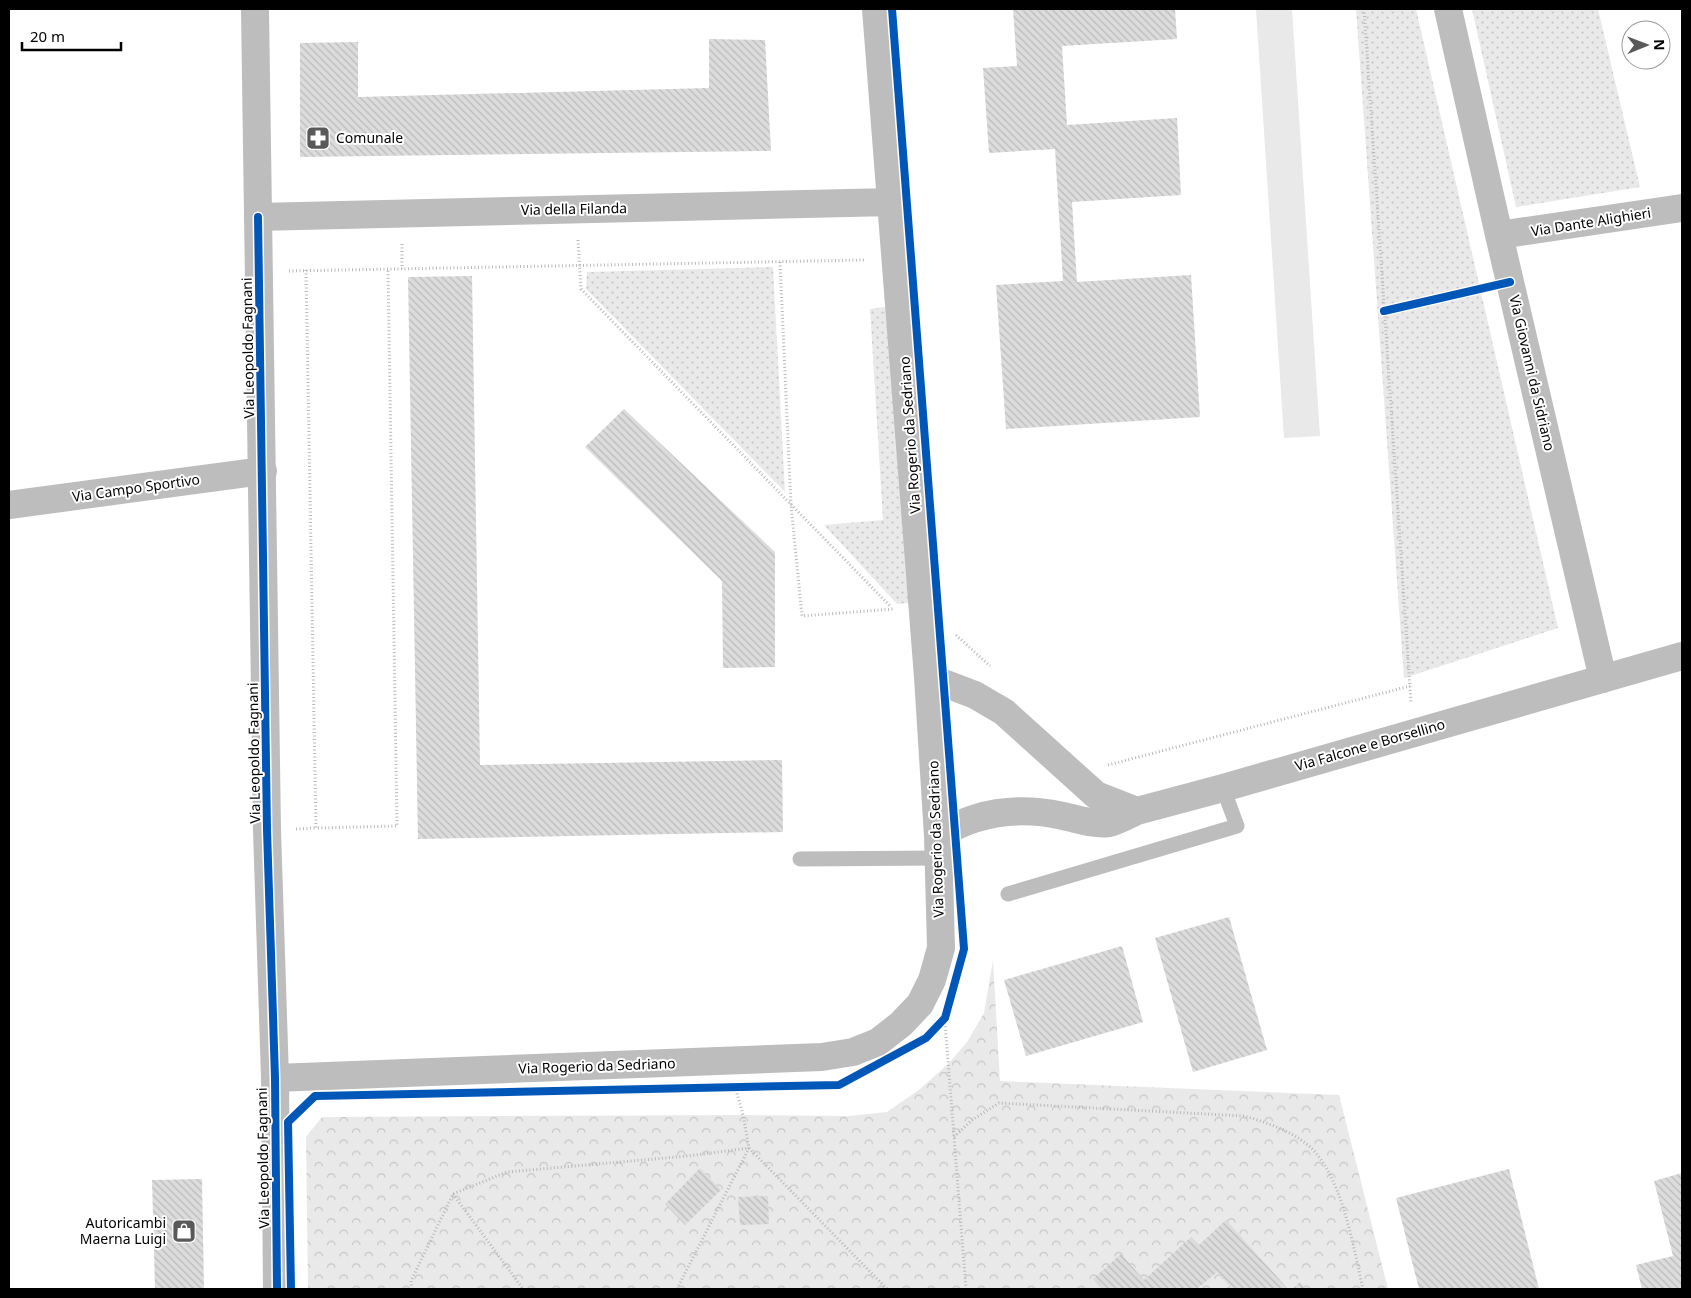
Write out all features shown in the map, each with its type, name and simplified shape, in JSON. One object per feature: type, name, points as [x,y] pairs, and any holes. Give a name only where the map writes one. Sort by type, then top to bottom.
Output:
[{"type":"street","name":"Via Leopoldo Fagnani","points":[[255,9],[267,830],[275,1078],[278,1289]]},
{"type":"street","name":"Via Rogerio da Sedriano","points":[[275,1078],[822,1057],[853,1052],[878,1042],[901,1024],[920,1004],[932,980],[941,948],[938,847],[928,677],[876,9]]},
{"type":"street","name":"Via Giovanni da Sidriano","points":[[1448,9],[1603,679]]},
{"type":"street","name":"Via della Filanda","points":[[258,217],[891,202]]},
{"type":"street","name":"Via Dante Alighieri","points":[[1499,235],[1682,208]]},
{"type":"street","name":"Via Campo Sportivo","points":[[9,505],[263,471]]},
{"type":"street","name":"Via Falcone e Borsellino","points":[[938,847],[956,825],[986,814],[1016,810],[1044,812],[1091,822],[1109,823],[1137,811],[1682,656]]},
{"type":"street","points":[[928,677],[975,695],[1004,712],[1096,795],[1137,811]]},
{"type":"lane","points":[[1008,894],[1237,826],[1223,788]]},
{"type":"lane","points":[[800,859],[938,847]]},
{"type":"path","points":[[1364,9],[1413,732]]},
{"type":"path","points":[[577,209],[581,290],[791,505],[839,554],[894,609],[802,616],[791,505],[780,262]]},
{"type":"path","points":[[259,271],[896,259]]},
{"type":"path","points":[[306,270],[316,828],[397,826],[388,269]]},
{"type":"path","points":[[1384,311],[1510,282]]},
{"type":"path","points":[[954,633],[997,672]]},
{"type":"path","points":[[1100,765],[1114,764],[1410,686]]},
{"type":"path","points":[[938,1025],[945,1018]]},
{"type":"path","points":[[945,1018],[966,1289]]},
{"type":"path","points":[[725,1088],[744,1087]]},
{"type":"path","points":[[735,1088],[743,1114],[749,1148],[887,1289]]},
{"type":"path","points":[[954,1137],[972,1120],[999,1103],[1244,1116],[1277,1126],[1305,1142],[1326,1165],[1342,1202],[1364,1289]]},
{"type":"path","points":[[412,1289],[412,1281],[453,1194],[507,1172],[688,1156],[749,1148]]},
{"type":"path","points":[[677,1289],[749,1148]]},
{"type":"path","points":[[453,1194],[523,1289]]},
{"type":"green space","points":[[1256,9],[1292,9],[1320,436],[1284,438]]},
{"type":"green space","points":[[1356,9],[1416,9],[1558,628],[1404,678]]},
{"type":"green space","points":[[1472,9],[1598,9],[1640,187],[1516,207]]},
{"type":"green space","points":[[773,267],[785,492],[586,289],[587,272]]},
{"type":"green space","points":[[892,306],[916,602],[897,604],[824,525],[883,520],[870,309]]},
{"type":"green space","points":[[993,960],[1000,1081],[1339,1095],[1388,1289],[308,1289],[306,1137],[322,1117],[849,1116],[887,1112],[920,1089],[948,1064],[967,1042],[984,1013]]},
{"type":"building","points":[[1013,9],[1175,9],[1177,39],[1062,46],[1067,125],[1177,118],[1181,195],[1072,202],[1077,282],[1191,275],[1200,417],[1006,429],[996,285],[1063,281],[1055,149],[989,153],[983,68],[1017,66]]},
{"type":"building","points":[[709,39],[765,40],[771,151],[300,157],[300,43],[358,42],[358,97],[709,88]]},
{"type":"building","points":[[472,276],[480,765],[782,760],[783,832],[418,839],[408,277]]},
{"type":"building","points":[[624,409],[775,552],[775,667],[723,668],[722,581],[585,447]]},
{"type":"building","points":[[1229,917],[1267,1050],[1193,1072],[1155,938]]},
{"type":"building","points":[[1122,946],[1143,1022],[1026,1056],[1004,980]]},
{"type":"building","points":[[700,1168],[721,1190],[685,1225],[665,1204]]},
{"type":"building","points":[[1509,1169],[1539,1289],[1419,1289],[1396,1198]]},
{"type":"building","points":[[1682,1173],[1682,1289],[1642,1289],[1636,1265],[1673,1256],[1654,1181]]},
{"type":"building","points":[[202,1179],[204,1289],[155,1289],[152,1180]]},
{"type":"building","points":[[768,1196],[769,1224],[740,1225],[738,1197]]},
{"type":"building","points":[[1226,1220],[1288,1289],[1232,1289],[1217,1272],[1197,1289],[1102,1289],[1093,1279],[1121,1254],[1144,1280],[1191,1237],[1199,1245]]},
{"type":"building","points":[[1300,1282],[1306,1289],[1292,1289]]},
{"type":"cycle path","points":[[291,1289],[288,1122],[315,1096],[839,1085],[926,1038],[945,1018],[964,949],[892,9]]},
{"type":"cycle path","points":[[258,217],[267,830],[275,1078],[277,1289]]},
{"type":"cycle path","points":[[1384,311],[1510,282]]},
{"type":"place","name":"Comunale","points":[[318,138]]},
{"type":"place","name":"Autoricambi Maerna Luigi","points":[[184,1231]]}]
